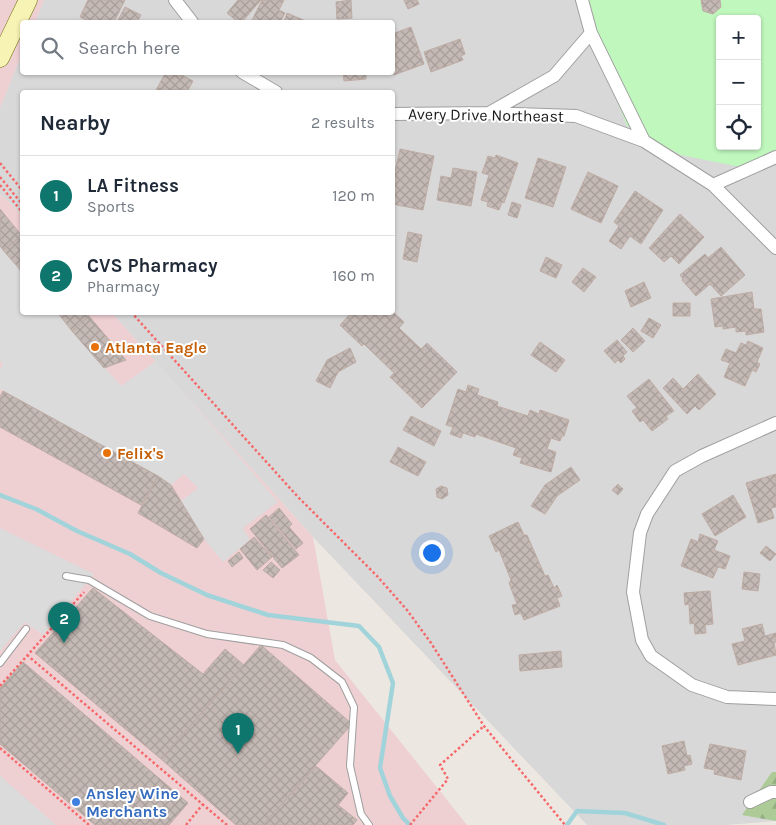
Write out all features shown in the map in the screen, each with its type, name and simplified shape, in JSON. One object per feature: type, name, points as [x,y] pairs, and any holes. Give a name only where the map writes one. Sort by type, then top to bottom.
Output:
[{"type":"main road","points":[[0,58],[28,0]]},
{"type":"street","points":[[175,0],[190,20]]},
{"type":"street","points":[[582,0],[592,33],[644,141]]},
{"type":"street","points":[[489,113],[554,76],[592,33]]},
{"type":"street","points":[[247,75],[273,90]]},
{"type":"street","name":"Avery Drive Northeast","points":[[395,114],[489,113],[576,116],[644,141],[713,185],[776,248]]},
{"type":"street","points":[[713,185],[776,158]]},
{"type":"street","points":[[776,424],[702,456],[675,471],[647,514],[640,533],[633,592],[642,640],[651,656],[692,685],[727,697],[776,699]]},
{"type":"street","points":[[750,802],[771,792],[776,792]]},
{"type":"lane","points":[[66,576],[89,580],[150,616],[215,636],[283,646],[311,658],[342,682],[354,707],[350,766],[360,814],[369,825]]},
{"type":"lane","points":[[0,663],[26,629]]},
{"type":"path","points":[[0,163],[20,188]]},
{"type":"path","points":[[0,177],[20,202]]},
{"type":"path","points":[[0,185],[20,210]]},
{"type":"path","points":[[134,315],[298,497],[377,576],[407,610],[431,643],[484,726],[565,825]]},
{"type":"path","points":[[0,686],[84,592]]},
{"type":"path","points":[[27,655],[227,825]]},
{"type":"path","points":[[410,825],[448,780],[440,765],[484,726]]},
{"type":"path","points":[[0,748],[88,825]]},
{"type":"path","points":[[186,825],[203,804]]},
{"type":"shaded area","points":[[0,0],[44,0],[36,20],[20,20],[20,58],[0,108]]},
{"type":"shaded area","points":[[44,0],[577,0],[681,155],[776,157],[776,821],[726,825],[587,825],[313,537],[114,315],[395,315],[395,90],[20,90],[20,214],[0,195],[0,108],[20,58],[20,75],[395,75],[395,20],[36,20]]},
{"type":"shaded area","points":[[0,195],[20,214],[20,315],[114,315],[313,537],[335,660],[467,825],[0,825]]},
{"type":"shaded area","points":[[0,246],[20,270],[20,315],[59,315],[121,386],[156,361],[278,502],[243,528],[250,540],[223,562],[204,539],[181,501],[198,488],[184,474],[171,485],[0,389],[0,370],[3,364],[0,361]]},
{"type":"shaded area","points":[[0,528],[94,574],[43,635],[25,622],[0,651]]},
{"type":"shaded area","points":[[0,775],[7,782],[56,825],[0,825]]},
{"type":"green space","points":[[577,0],[776,0],[776,157],[745,168],[681,155],[627,126]]},
{"type":"green space","points":[[772,772],[776,772],[776,821],[742,815]]},
{"type":"building","points":[[88,0],[125,0],[115,20],[86,20],[80,17]]},
{"type":"building","points":[[238,0],[261,0],[244,20],[236,20],[227,13]]},
{"type":"building","points":[[262,0],[284,0],[279,10],[285,13],[281,20],[252,20]]},
{"type":"building","points":[[351,0],[352,18],[337,19],[336,2]]},
{"type":"building","points":[[404,0],[417,0],[419,4],[408,9]]},
{"type":"building","points":[[701,0],[720,0],[721,7],[713,14],[703,11]]},
{"type":"building","points":[[125,7],[141,15],[138,20],[118,20]]},
{"type":"building","points":[[287,13],[303,20],[285,20]]},
{"type":"building","points":[[411,27],[424,64],[395,75],[395,33]]},
{"type":"building","points":[[460,39],[465,54],[461,56],[463,60],[431,72],[424,52]]},
{"type":"building","points":[[164,75],[182,75],[193,81],[188,90],[156,90]]},
{"type":"building","points":[[343,75],[366,75],[366,79],[344,81]]},
{"type":"building","points":[[400,149],[434,156],[423,210],[395,205],[395,172]]},
{"type":"building","points":[[496,155],[518,163],[504,203],[502,202],[499,210],[487,206],[488,202],[481,200],[489,175],[482,173],[488,156],[495,158]]},
{"type":"building","points":[[538,158],[566,167],[553,207],[525,198]]},
{"type":"building","points":[[453,168],[477,172],[471,206],[437,200],[441,176],[451,178]]},
{"type":"building","points":[[588,172],[618,186],[601,223],[571,209]]},
{"type":"building","points":[[635,191],[663,210],[641,244],[630,236],[621,249],[609,241],[619,226],[614,222]]},
{"type":"building","points":[[512,202],[521,205],[517,218],[508,215]]},
{"type":"building","points":[[0,209],[20,234],[20,237],[3,250],[0,246]]},
{"type":"building","points":[[680,214],[704,237],[679,264],[671,256],[664,262],[649,248]]},
{"type":"building","points":[[408,232],[422,235],[417,262],[403,259]]},
{"type":"building","points":[[20,237],[20,270],[3,250]]},
{"type":"building","points":[[721,247],[745,275],[721,296],[710,284],[696,296],[680,275],[705,254],[708,258]]},
{"type":"building","points":[[546,257],[562,265],[556,278],[540,271]]},
{"type":"building","points":[[583,268],[596,277],[584,292],[572,282]]},
{"type":"building","points":[[644,282],[651,298],[631,307],[625,291]]},
{"type":"building","points":[[752,292],[754,309],[761,309],[764,332],[746,335],[746,331],[736,332],[736,327],[723,329],[723,326],[715,327],[711,299]]},
{"type":"building","points":[[673,303],[690,303],[690,316],[673,316]]},
{"type":"building","points":[[395,314],[404,322],[399,328],[421,349],[427,343],[457,372],[422,408],[390,377],[394,373],[364,344],[362,346],[340,325],[349,315]]},
{"type":"building","points":[[59,315],[88,315],[89,316],[72,331]]},
{"type":"building","points":[[89,316],[126,360],[104,368],[72,331]]},
{"type":"building","points":[[649,318],[661,325],[653,338],[641,331]]},
{"type":"building","points":[[633,328],[645,341],[633,352],[621,340]]},
{"type":"building","points":[[617,340],[627,352],[623,356],[625,359],[621,363],[618,360],[615,363],[604,351]]},
{"type":"building","points":[[748,341],[763,348],[757,362],[760,364],[756,372],[752,370],[745,386],[724,377],[730,363],[721,360],[726,349],[736,353],[741,343],[746,345]]},
{"type":"building","points":[[540,342],[565,360],[556,372],[531,355]]},
{"type":"building","points":[[350,348],[356,362],[338,372],[330,388],[316,381],[327,360]]},
{"type":"building","points":[[698,374],[716,394],[699,410],[695,406],[687,414],[663,388],[673,378],[683,389]]},
{"type":"building","points":[[649,379],[674,411],[666,416],[668,419],[652,431],[643,420],[640,422],[632,411],[637,408],[627,396]]},
{"type":"building","points":[[468,385],[479,389],[477,395],[498,402],[497,406],[528,416],[530,410],[539,414],[540,410],[569,420],[564,436],[562,436],[560,441],[551,438],[547,449],[556,452],[551,472],[520,463],[522,458],[513,455],[516,448],[476,434],[475,437],[463,433],[461,438],[450,434],[453,427],[446,425],[458,389],[466,392]]},
{"type":"building","points":[[3,391],[158,476],[141,505],[0,427],[0,397]]},
{"type":"building","points":[[411,416],[441,431],[434,446],[403,430]]},
{"type":"building","points":[[398,447],[426,462],[418,476],[390,462]]},
{"type":"building","points":[[571,467],[580,480],[557,496],[545,514],[531,506],[545,485]]},
{"type":"building","points":[[776,474],[776,507],[771,508],[774,518],[758,523],[746,483]]},
{"type":"building","points":[[158,476],[171,485],[204,539],[197,548],[138,513]]},
{"type":"building","points":[[618,484],[623,489],[618,495],[612,490]]},
{"type":"building","points":[[441,486],[447,488],[448,495],[442,499],[437,497],[436,489]]},
{"type":"building","points":[[733,495],[746,517],[715,536],[702,514]]},
{"type":"building","points":[[279,508],[292,524],[289,527],[303,543],[296,549],[269,517]]},
{"type":"building","points":[[266,515],[299,555],[282,568],[250,529]]},
{"type":"building","points":[[518,522],[524,535],[527,535],[545,576],[548,575],[554,588],[557,585],[562,596],[557,598],[560,606],[524,620],[521,613],[515,615],[512,605],[517,604],[509,583],[511,580],[499,550],[496,552],[489,536]]},
{"type":"building","points":[[700,534],[718,541],[714,550],[730,556],[725,569],[718,567],[713,578],[681,566],[691,539],[698,542]]},
{"type":"building","points":[[254,537],[272,557],[257,570],[240,549]]},
{"type":"building","points":[[766,546],[776,554],[770,561],[760,553]]},
{"type":"building","points":[[239,552],[243,558],[232,567],[228,561]]},
{"type":"building","points":[[271,562],[280,570],[273,578],[263,570]]},
{"type":"building","points":[[744,572],[760,574],[758,591],[742,589]]},
{"type":"building","points":[[93,588],[203,674],[225,649],[244,665],[161,759],[35,653]]},
{"type":"building","points":[[710,591],[713,624],[705,625],[706,633],[695,634],[694,623],[690,624],[689,604],[685,605],[684,593]]},
{"type":"building","points":[[762,624],[765,636],[776,633],[776,642],[774,642],[776,655],[738,665],[732,644],[745,641],[742,629]]},
{"type":"building","points":[[261,645],[352,724],[263,825],[236,825],[161,759]]},
{"type":"building","points":[[561,651],[562,667],[520,671],[519,655]]},
{"type":"building","points":[[23,662],[188,803],[169,825],[95,825],[0,744],[0,688]]},
{"type":"building","points":[[684,741],[687,756],[690,755],[692,764],[684,766],[685,770],[668,774],[662,746]]},
{"type":"building","points":[[710,744],[746,751],[741,780],[714,774],[715,770],[704,768]]},
{"type":"building","points":[[316,766],[348,793],[338,805],[357,820],[353,825],[263,825]]},
{"type":"waterway","points":[[0,495],[36,509],[77,531],[130,554],[161,573],[207,595],[268,615],[359,626],[379,647],[393,683],[380,768],[390,796],[403,818],[410,825]]},
{"type":"waterway","points":[[567,825],[577,811],[625,813],[664,825]]},
{"type":"place","name":"Atlanta Eagle","points":[[95,347]]},
{"type":"place","name":"Felix's","points":[[107,453]]},
{"type":"place","name":"CVS Pharmacy","points":[[64,643]]},
{"type":"place","name":"LA Fitness","points":[[238,754]]},
{"type":"place","name":"Ansley Wine Merchants","points":[[76,802]]}]
